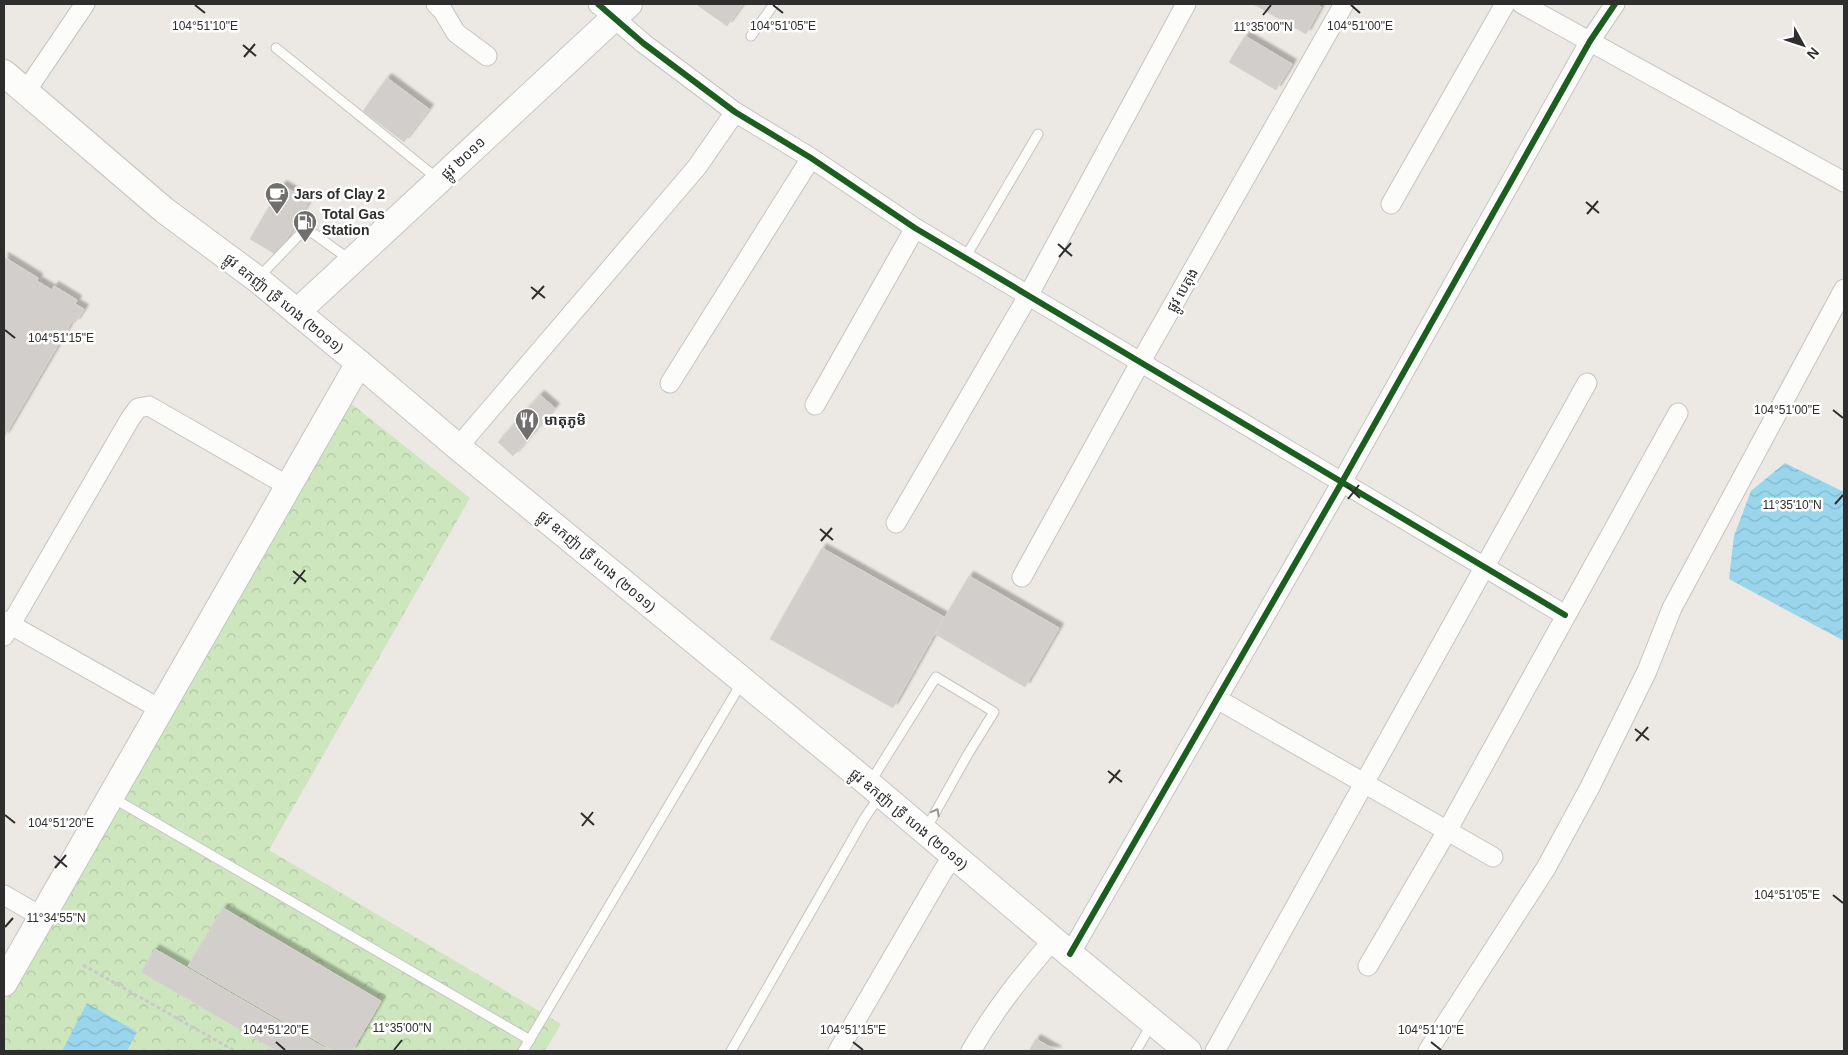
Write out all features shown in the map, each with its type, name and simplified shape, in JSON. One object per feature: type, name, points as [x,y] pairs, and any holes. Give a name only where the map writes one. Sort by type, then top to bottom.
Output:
[{"type":"main road","name":"ផ្លូវ ២០១១","points":[[297,312],[440,180],[614,8]]},
{"type":"main road","name":"ផ្លូវ ឧកញ៉ា ទ្រី ហេង (២០១១)","points":[[4,73],[164,210],[257,279],[458,447],[875,789],[1188,1051]]},
{"type":"main road","points":[[4,983],[358,362]]},
{"type":"street","points":[[26,91],[85,4]]},
{"type":"street","points":[[436,4],[443,11],[456,33],[487,56]]},
{"type":"street","points":[[896,523],[1028,296],[1186,4]]},
{"type":"street","name":"ផ្លូវ បេតុង","points":[[1022,577],[1140,363],[1344,4]]},
{"type":"street","points":[[1391,204],[1505,4]]},
{"type":"street","points":[[1522,4],[1844,182]]},
{"type":"street","points":[[971,1051],[989,1019],[1014,985],[1062,947],[1217,699],[1342,482],[1590,41],[1615,4]]},
{"type":"street","points":[[614,8],[643,43],[735,112],[811,158],[915,228],[1565,615]]},
{"type":"street","points":[[458,447],[697,167],[735,112]]},
{"type":"street","points":[[670,383],[811,158]]},
{"type":"street","points":[[815,405],[915,228]]},
{"type":"street","points":[[1428,1051],[1546,868],[1590,787],[1647,671],[1672,608],[1844,289]]},
{"type":"street","points":[[1215,1051],[1587,383]]},
{"type":"street","points":[[160,709],[6,628],[138,408],[149,406],[288,486]]},
{"type":"street","points":[[1368,966],[1448,831],[1565,615],[1678,413]]},
{"type":"street","points":[[1217,699],[1493,857]]},
{"type":"street","points":[[838,1051],[953,856]]},
{"type":"street","points":[[4,895],[42,917]]},
{"type":"lane","points":[[751,36],[774,4]]},
{"type":"lane","points":[[276,48],[440,180]]},
{"type":"lane","points":[[965,258],[1038,134]]},
{"type":"lane","points":[[257,279],[306,228],[352,261]]},
{"type":"lane","points":[[731,1051],[864,820],[887,756],[936,677],[994,712],[925,832]]},
{"type":"lane","points":[[523,1051],[742,681]]},
{"type":"lane","points":[[111,797],[530,1040]]},
{"type":"lane","points":[[1136,1051],[1153,1023]]},
{"type":"path","points":[[83,966],[234,1051]]},
{"type":"green space","points":[[348,401],[470,498],[269,850],[561,1024],[545,1051],[4,1051],[4,1003]]},
{"type":"water","points":[[1785,463],[1844,492],[1844,641],[1729,579],[1734,536],[1751,491]]},
{"type":"water","points":[[87,1003],[137,1032],[127,1051],[62,1051]]},
{"type":"building","points":[[696,4],[743,4],[727,26]]},
{"type":"building","points":[[1253,4],[1316,4],[1321,7],[1306,34]]},
{"type":"building","points":[[1245,36],[1292,64],[1276,90],[1229,62]]},
{"type":"building","points":[[387,78],[429,109],[404,142],[363,111]]},
{"type":"building","points":[[282,185],[309,201],[277,255],[250,239]]},
{"type":"building","points":[[4,257],[38,278],[37,281],[52,290],[54,286],[77,300],[75,304],[84,309],[75,323],[72,321],[4,437]]},
{"type":"building","points":[[540,395],[555,408],[513,456],[498,442]]},
{"type":"building","points":[[822,548],[944,617],[893,708],[770,639]]},
{"type":"building","points":[[969,576],[1059,628],[1025,687],[935,634]]},
{"type":"building","points":[[223,908],[381,1001],[352,1051],[334,1051],[188,966]]},
{"type":"building","points":[[155,949],[330,1051],[277,1051],[141,972]]},
{"type":"building","points":[[1036,1039],[1057,1051],[1029,1051]]},
{"type":"cycle path","points":[[598,4],[643,43],[735,112],[811,158],[915,228],[1565,615]]},
{"type":"cycle path","points":[[1070,954],[1342,482],[1590,41],[1615,4]]},
{"type":"place","name":"Jars of Clay 2","points":[[277,215]]},
{"type":"place","name":"Total Gas Station","points":[[305,243]]},
{"type":"place","name":"មាតុភូមិ","points":[[527,441]]}]
